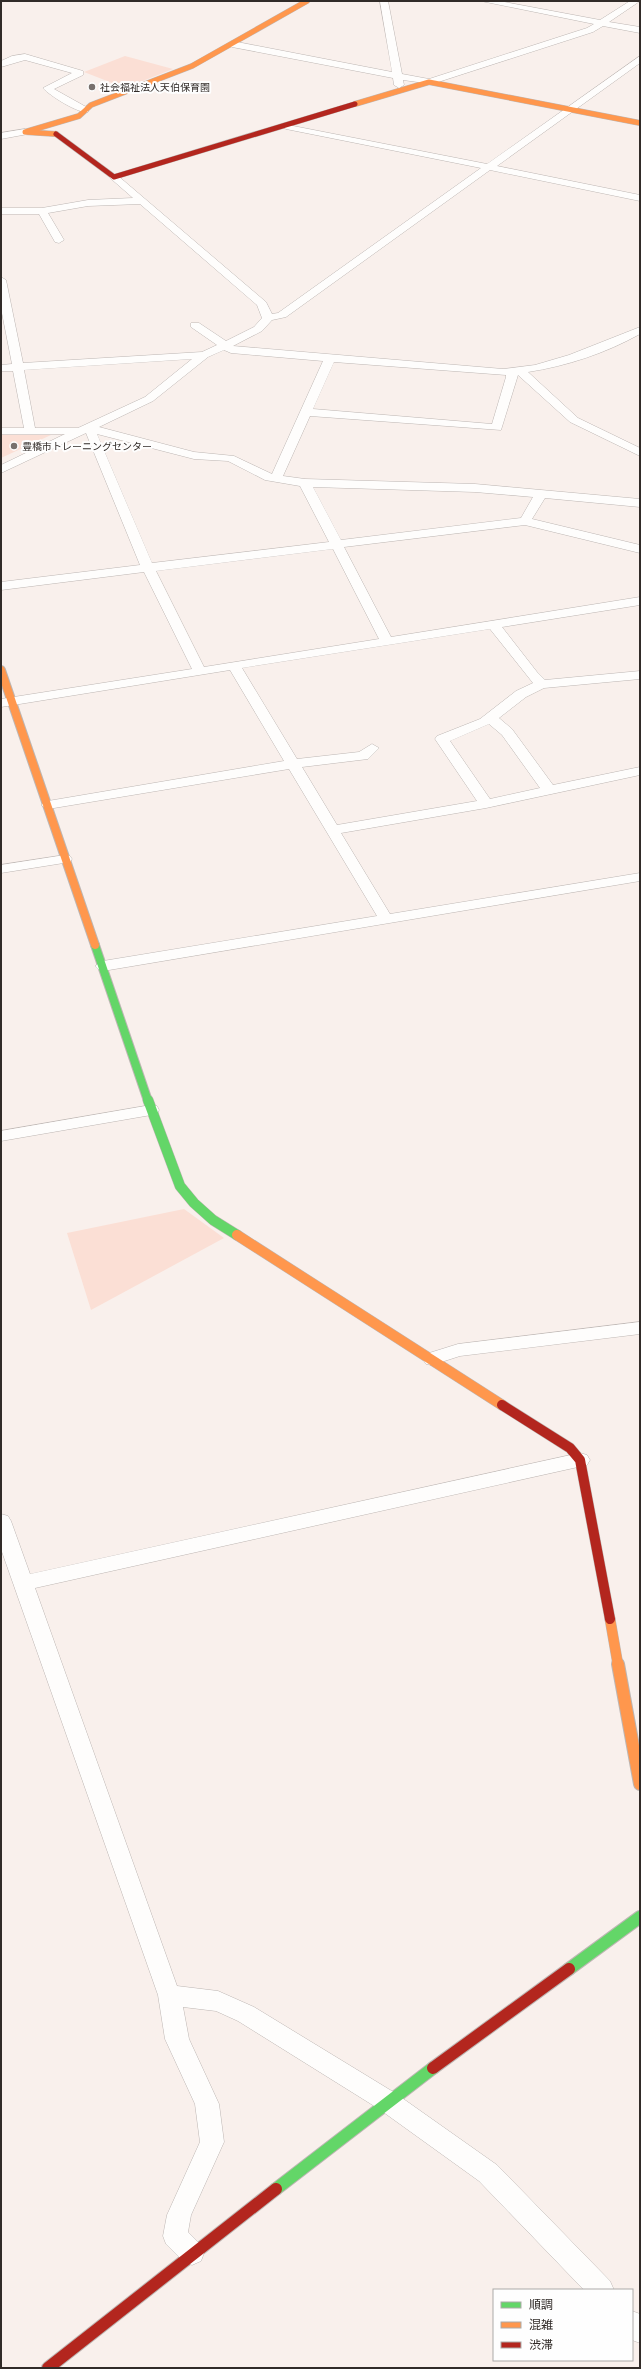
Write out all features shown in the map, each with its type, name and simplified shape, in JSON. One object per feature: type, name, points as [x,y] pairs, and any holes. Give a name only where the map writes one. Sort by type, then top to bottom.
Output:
[{"type":"street","points":[[1,136],[61,123],[79,116],[91,105],[192,66],[307,1]]},
{"type":"street","points":[[384,1],[399,76],[399,91]]},
{"type":"street","points":[[485,1],[640,30]]},
{"type":"street","points":[[114,177],[429,82],[590,30],[604,23],[636,1]]},
{"type":"street","points":[[232,44],[640,123]]},
{"type":"street","points":[[1,64],[15,58],[25,57],[80,74],[48,88],[56,95],[85,110]]},
{"type":"street","points":[[1,469],[149,399],[204,355],[258,329],[268,318],[282,315],[640,59]]},
{"type":"street","points":[[286,126],[640,198]]},
{"type":"street","points":[[25,132],[40,131],[63,137],[114,177],[141,202],[262,304],[268,318]]},
{"type":"street","points":[[1,211],[42,211],[88,203],[141,202]]},
{"type":"street","points":[[42,211],[59,240]]},
{"type":"street","points":[[1,280],[30,430]]},
{"type":"street","points":[[195,325],[230,350],[516,371],[599,348],[640,330]]},
{"type":"street","points":[[1,368],[204,355]]},
{"type":"street","points":[[276,479],[304,412],[330,358]]},
{"type":"street","points":[[304,412],[497,428],[512,377],[516,371]]},
{"type":"street","points":[[516,371],[574,420],[640,452]]},
{"type":"street","points":[[85,429],[148,568],[200,671]]},
{"type":"street","points":[[1,431],[85,429],[194,455],[230,458],[276,479],[305,483],[475,488],[640,503]]},
{"type":"street","points":[[305,483],[387,642]]},
{"type":"street","points":[[525,521],[541,494]]},
{"type":"street","points":[[1,586],[525,521],[640,549]]},
{"type":"street","points":[[7,702],[640,601]]},
{"type":"street","points":[[494,625],[532,676],[542,684]]},
{"type":"street","points":[[234,666],[386,919]]},
{"type":"street","points":[[1,670],[7,702],[48,805],[151,1110],[180,1186],[194,1203],[213,1220],[570,1448],[580,1460],[584,1474],[640,1784]]},
{"type":"street","points":[[486,804],[442,739],[472,728],[490,718],[528,688],[542,684],[640,675]]},
{"type":"street","points":[[490,718],[507,732],[549,790]]},
{"type":"street","points":[[48,805],[293,764],[363,756],[372,748]]},
{"type":"street","points":[[333,830],[486,804],[640,770]]},
{"type":"street","points":[[1,869],[65,859]]},
{"type":"street","points":[[103,966],[640,877]]},
{"type":"street","points":[[1,1136],[151,1110]]},
{"type":"street","points":[[432,1359],[458,1350],[640,1328]]},
{"type":"street","points":[[23,1583],[580,1460]]},
{"type":"street","points":[[1,1521],[169,1995],[177,2039],[207,2104],[212,2142],[179,2215],[175,2236],[192,2254]]},
{"type":"street","points":[[55,2365],[192,2254],[387,2101],[640,1917]]},
{"type":"street","points":[[169,1995],[218,2001],[246,2014],[387,2101],[488,2173],[600,2289]]},
{"type":"shaded area","points":[[125,56],[173,69],[125,88],[84,72]]},
{"type":"shaded area","name":"豊橋市トレーニングセンター","points":[[1,435],[51,435],[1,458]]},
{"type":"shaded area","points":[[184,1209],[224,1238],[91,1310],[67,1233]]},
{"type":"traffic: fast","points":[[95,945],[151,1110],[180,1186],[194,1203],[213,1220],[237,1235]]},
{"type":"traffic: fast","points":[[569,1969],[640,1917]]},
{"type":"traffic: fast","points":[[276,2189],[433,2068]]},
{"type":"traffic: slow","points":[[56,134],[25,132],[79,116],[91,105],[192,66],[307,1]]},
{"type":"traffic: slow","points":[[355,104],[429,82],[640,123]]},
{"type":"traffic: slow","points":[[1,670],[95,945]]},
{"type":"traffic: slow","points":[[237,1235],[502,1405]]},
{"type":"traffic: slow","points":[[610,1619],[640,1784]]},
{"type":"traffic: jam","points":[[56,134],[114,177],[355,104]]},
{"type":"traffic: jam","points":[[502,1405],[570,1448],[580,1460],[610,1619]]},
{"type":"traffic: jam","points":[[433,2068],[569,1969]]},
{"type":"traffic: jam","points":[[48,2368],[276,2189]]},
{"type":"place","name":"社会福祉法人天伯保育園","points":[[92,87]]},
{"type":"place","name":"豊橋市トレーニングセンター","points":[[14,446]]}]
